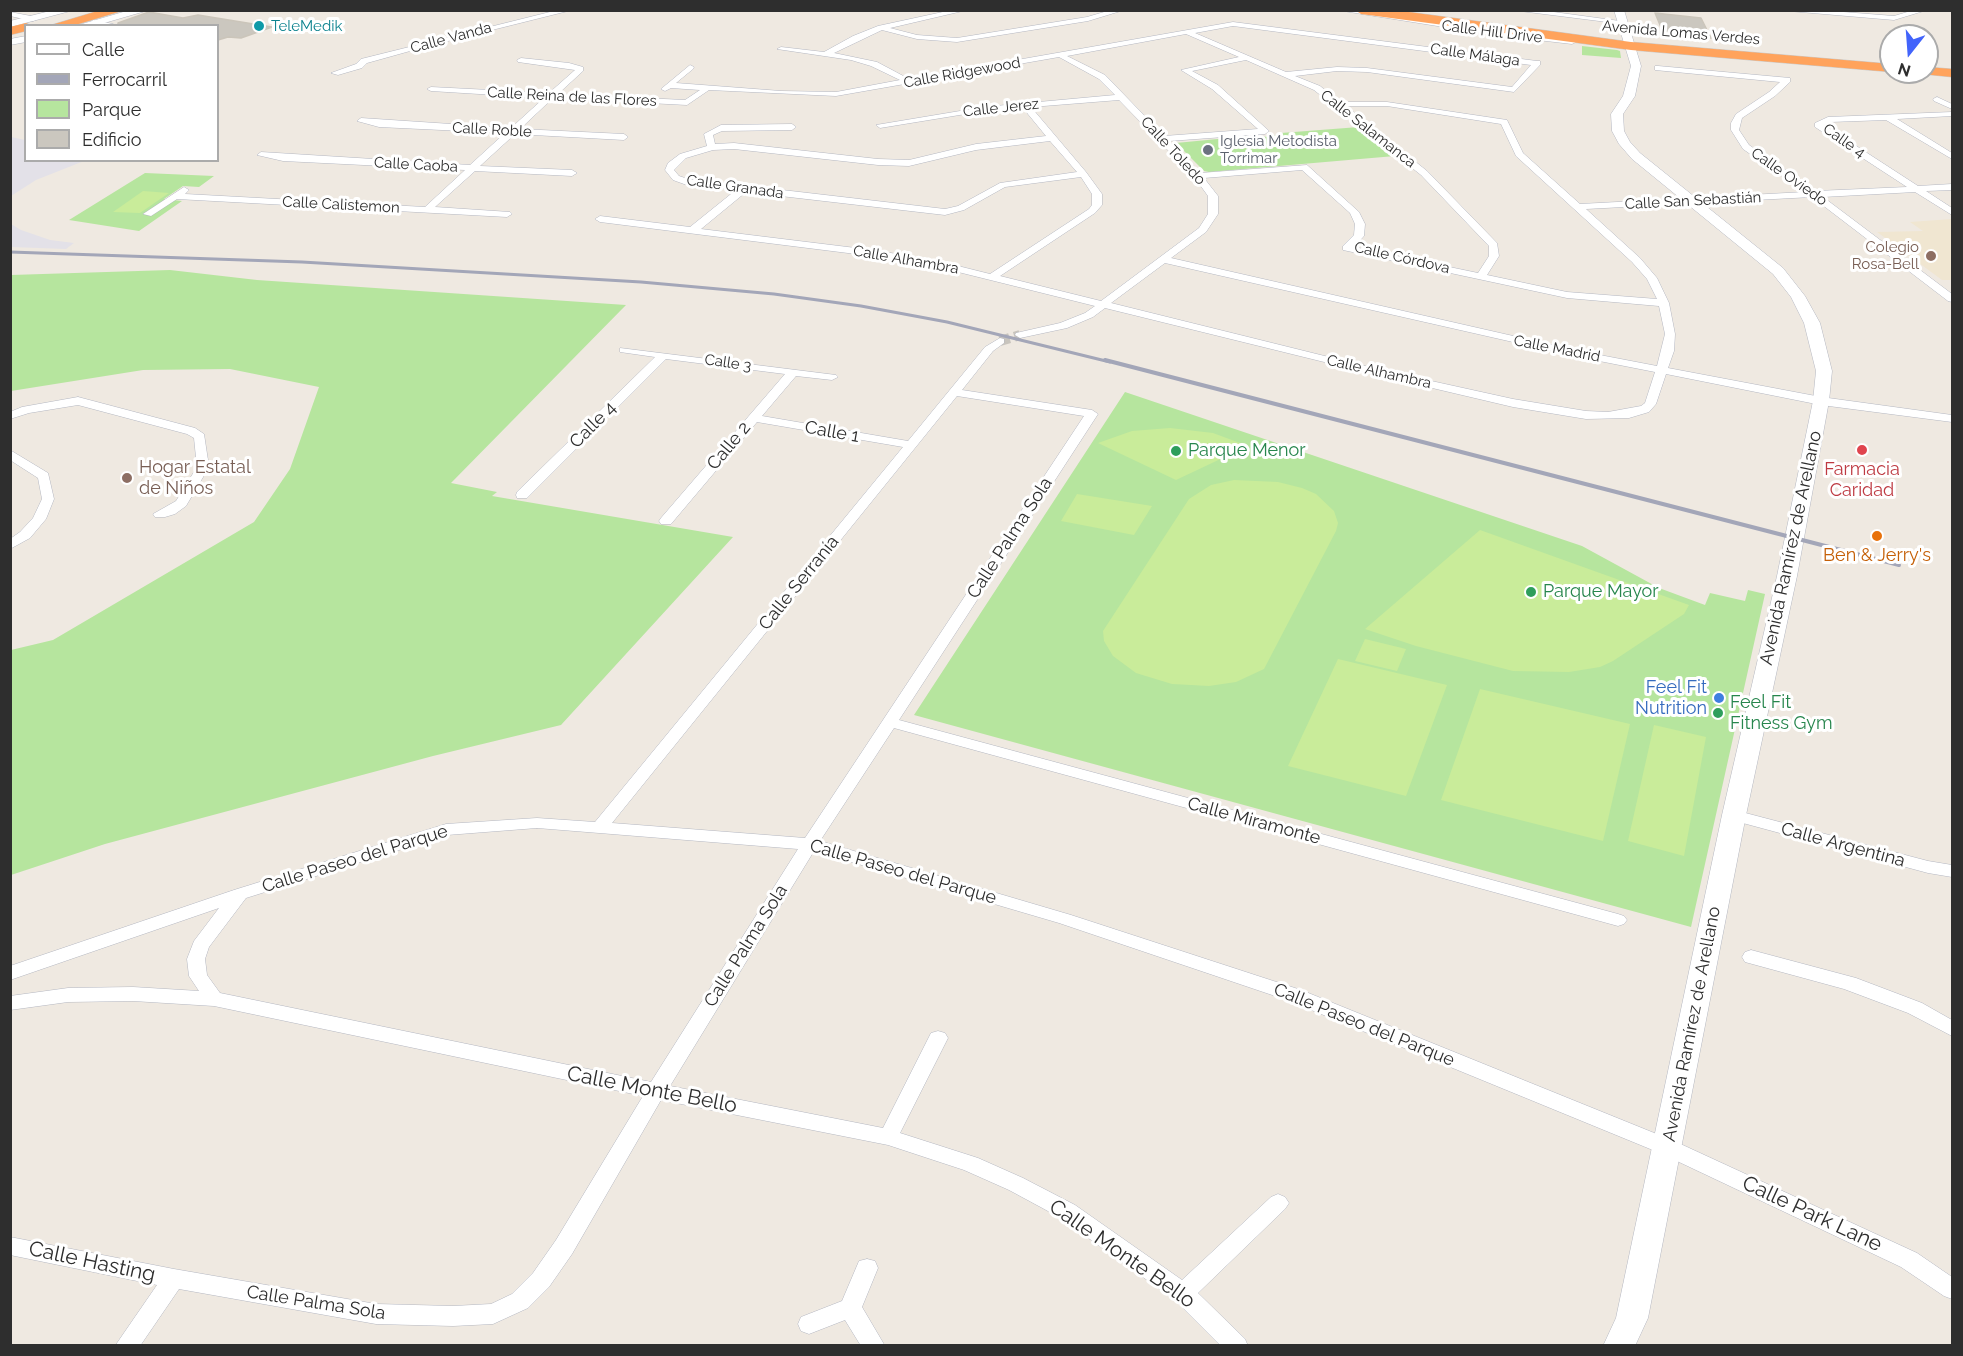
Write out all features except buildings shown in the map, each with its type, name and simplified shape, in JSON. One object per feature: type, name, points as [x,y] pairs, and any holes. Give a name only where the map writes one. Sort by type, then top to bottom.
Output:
[{"type":"highway","points":[[62,24],[119,10]]},
{"type":"highway","name":"Avenida Lomas Verdes","points":[[1361,10],[1631,44],[1879,67]]},
{"type":"highway","name":"Avenida Lomas Verdes","points":[[1384,10],[1631,44],[1879,61]]},
{"type":"highway","points":[[30,24],[94,16]]},
{"type":"street","points":[[10,24],[30,24],[69,10]]},
{"type":"street","points":[[94,16],[144,10]]},
{"type":"street","name":"Calle Vanda","points":[[334,73],[358,66],[364,61],[426,44],[569,10]]},
{"type":"street","points":[[827,54],[856,38],[881,28],[964,10]]},
{"type":"street","points":[[881,28],[917,37],[957,40],[1088,19],[1121,10]]},
{"type":"street","name":"Calle Hill Drive","points":[[1340,10],[1483,32],[1572,42]]},
{"type":"street","points":[[1515,10],[1623,22]]},
{"type":"street","name":"Avenida Ramírez de Arellano","points":[[1619,10],[1636,66],[1629,96],[1617,114],[1618,131],[1636,156],[1778,271],[1798,296],[1812,322],[1821,348],[1824,371],[1821,400],[1787,576],[1734,815],[1632,1318],[1619,1346]]},
{"type":"street","points":[[1780,10],[1894,18],[1924,10]]},
{"type":"street","points":[[10,14],[30,24]]},
{"type":"street","points":[[94,16],[109,24]]},
{"type":"street","name":"Calle Málaga","points":[[1186,32],[1233,24],[1252,25],[1537,63],[1514,90],[1367,70],[1337,69],[1287,74]]},
{"type":"street","name":"Calle Ridgewood","points":[[708,87],[807,95],[836,94],[1062,56],[1186,32]]},
{"type":"street","name":"Calle Salamanca","points":[[1186,32],[1317,88],[1424,173],[1487,235],[1494,245],[1494,256],[1481,277]]},
{"type":"street","points":[[781,49],[827,54],[874,64],[910,82]]},
{"type":"street","name":"Calle Toledo","points":[[1020,335],[1063,326],[1089,315],[1166,260],[1203,230],[1213,214],[1213,196],[1198,176],[1163,139],[1097,74],[1062,56]]},
{"type":"street","points":[[1163,139],[1265,131],[1215,87],[1185,70],[1246,58]]},
{"type":"street","points":[[428,209],[580,69],[569,65],[521,60]]},
{"type":"street","points":[[651,101],[690,67]]},
{"type":"street","name":"Calle Oviedo","points":[[1658,68],[1787,80],[1772,94],[1739,116],[1735,123],[1735,130],[1746,147],[1814,194],[1953,299]]},
{"type":"street","points":[[669,85],[708,87]]},
{"type":"street","name":"Calle Reina de las Flores","points":[[431,89],[687,103],[708,87]]},
{"type":"street","name":"Calle Jerez","points":[[880,125],[945,113],[1122,97]]},
{"type":"street","points":[[1938,99],[1953,107]]},
{"type":"street","name":"Calle Alhambra","points":[[600,219],[872,253],[993,276],[1377,372],[1513,403],[1586,415],[1629,414],[1645,409],[1653,397],[1668,351],[1670,334],[1664,303],[1652,278],[1636,260],[1520,154],[1504,122],[1388,104],[1339,104]]},
{"type":"street","points":[[993,276],[1092,211],[1098,199],[1083,174],[1024,105]]},
{"type":"street","name":"Calle 4","points":[[1952,212],[1818,125],[1828,120],[1953,114]]},
{"type":"street","points":[[1887,117],[1953,156]]},
{"type":"street","name":"Calle Roble","points":[[361,121],[379,124],[624,137]]},
{"type":"street","points":[[712,147],[708,135],[721,128],[792,127]]},
{"type":"street","name":"Calle Granada","points":[[1051,138],[976,147],[909,163],[878,162],[734,146],[712,147],[683,156],[671,165],[670,174],[687,182],[945,212],[961,208],[1003,184],[1083,174]]},
{"type":"street","name":"Calle Caoba","points":[[261,155],[572,173]]},
{"type":"street","name":"Calle Córdova","points":[[1198,176],[1304,167],[1354,212],[1360,224],[1359,236],[1347,248],[1567,295],[1664,303]]},
{"type":"street","points":[[148,214],[189,186]]},
{"type":"street","name":"Calle San Sebastián","points":[[1577,207],[1953,187]]},
{"type":"street","points":[[693,230],[743,189]]},
{"type":"street","name":"Calle Calistemon","points":[[175,196],[507,214]]},
{"type":"street","name":"Calle Madrid","points":[[1166,260],[1512,340],[1821,400],[1953,419]]},
{"type":"street","name":"Calle Serranía","points":[[600,827],[989,349],[1000,341]]},
{"type":"street","name":"Calle 3","points":[[624,350],[832,376]]},
{"type":"street","name":"Calle 4","points":[[522,495],[664,355]]},
{"type":"street","name":"Calle 2","points":[[666,521],[793,372]]},
{"type":"street","name":"Calle Palma Sola","points":[[174,1279],[376,1314],[453,1316],[493,1314],[520,1301],[541,1280],[564,1247],[656,1091],[810,844],[1092,414],[954,392]]},
{"type":"street","points":[[10,416],[52,404],[87,402],[177,426],[200,437],[203,467],[181,503],[170,511],[160,514]]},
{"type":"street","name":"Calle 1","points":[[754,418],[911,445]]},
{"type":"street","points":[[10,454],[45,476],[48,499],[39,519],[25,535],[10,544]]},
{"type":"street","name":"Calle Miramonte","points":[[890,722],[1618,920]]},
{"type":"street","name":"Calle Argentina","points":[[1734,815],[1928,867],[1953,871]]},
{"type":"street","name":"Calle Paseo del Parque","points":[[10,973],[240,894],[446,830],[537,823],[810,844],[1065,919],[1294,996],[1667,1146]]},
{"type":"street","points":[[214,999],[198,976],[196,959],[200,946],[240,894]]},
{"type":"street","points":[[1751,957],[1849,983],[1915,1008],[1953,1029]]},
{"type":"street","name":"Calle Monte Bello","points":[[10,1003],[68,995],[133,994],[214,999],[888,1137],[971,1164],[1067,1210],[1183,1293],[1237,1346]]},
{"type":"street","points":[[888,1137],[938,1038]]},
{"type":"street","name":"Calle Park Lane","points":[[1667,1146],[1908,1260],[1953,1289]]},
{"type":"street","points":[[1183,1293],[1278,1203]]},
{"type":"street","name":"Calle Hasting","points":[[10,1246],[174,1279]]},
{"type":"street","points":[[809,1324],[850,1308],[867,1268]]},
{"type":"street","points":[[126,1346],[174,1279]]},
{"type":"street","points":[[850,1308],[874,1346]]},
{"type":"shaded area","points":[[11,137],[24,140],[24,162],[81,162],[36,180],[11,196]]},
{"type":"shaded area","name":"Colegio Rosa-Bell","points":[[1952,219],[1952,280],[1942,280],[1877,232],[1923,231],[1910,222]]},
{"type":"shaded area","points":[[11,224],[50,240],[74,243],[66,249],[11,247]]},
{"type":"green space","points":[[1582,46],[1617,50],[1620,51],[1621,58],[1582,55]]},
{"type":"green space","points":[[1359,127],[1395,156],[1209,172],[1204,171],[1176,143],[1249,136],[1271,137],[1281,133]]},
{"type":"green space","points":[[145,173],[214,176],[199,187],[183,186],[164,199],[182,201],[139,231],[69,220]]},
{"type":"green space","points":[[143,191],[169,193],[140,213],[113,212]]},
{"type":"green space","points":[[170,270],[257,280],[626,305],[451,483],[497,492],[492,496],[733,537],[561,725],[433,756],[105,844],[11,875],[11,650],[53,640],[254,522],[290,469],[319,387],[230,369],[143,370],[11,391],[11,275]]},
{"type":"green space","points":[[1125,392],[1582,546],[1659,588],[1705,605],[1710,593],[1745,601],[1748,590],[1765,594],[1691,927],[914,715]]},
{"type":"green space","name":"Parque Menor","points":[[1170,428],[1213,433],[1248,446],[1176,480],[1098,443],[1132,431]]},
{"type":"green space","points":[[1234,480],[1278,482],[1316,494],[1334,511],[1338,523],[1336,531],[1264,669],[1236,682],[1209,686],[1172,684],[1136,673],[1113,656],[1104,641],[1103,631],[1189,499],[1211,485]]},
{"type":"green space","points":[[1077,494],[1152,506],[1134,535],[1061,521]]},
{"type":"green space","name":"Parque Mayor","points":[[1480,530],[1689,605],[1684,614],[1613,661],[1600,667],[1569,672],[1513,671],[1416,646],[1365,629]]},
{"type":"green space","points":[[1365,639],[1406,649],[1397,671],[1355,661]]},
{"type":"green space","points":[[1338,659],[1447,685],[1406,796],[1288,766]]},
{"type":"green space","points":[[1480,689],[1630,724],[1603,841],[1441,800]]},
{"type":"green space","points":[[1654,725],[1706,737],[1684,856],[1628,841]]},
{"type":"tunnel","points":[[1000,341],[1020,335]]},
{"type":"railway","points":[[10,252],[302,262],[641,282],[774,294],[861,306],[947,322],[1110,362]]},
{"type":"railway","points":[[1105,360],[1899,565]]},
{"type":"place","name":"TeleMedik","points":[[259,26]]},
{"type":"place","name":"Iglesia Metodista Torrimar","points":[[1208,150]]},
{"type":"place","name":"Colegio Rosa-Bell","points":[[1931,256]]},
{"type":"place","name":"Farmacia Caridad","points":[[1862,450]]},
{"type":"place","name":"Parque Menor","points":[[1176,451]]},
{"type":"place","name":"Hogar Estatal de Niños","points":[[127,478]]},
{"type":"place","name":"Ben & Jerry's","points":[[1877,536]]},
{"type":"place","name":"Parque Mayor","points":[[1531,592]]},
{"type":"place","name":"Feel Fit Nutrition","points":[[1719,698]]},
{"type":"place","name":"Feel Fit Fitness Gym","points":[[1718,713]]}]
